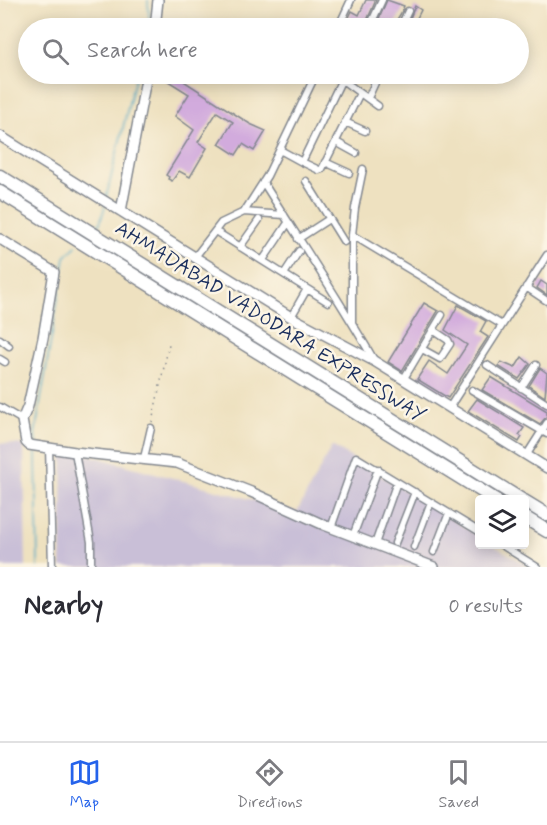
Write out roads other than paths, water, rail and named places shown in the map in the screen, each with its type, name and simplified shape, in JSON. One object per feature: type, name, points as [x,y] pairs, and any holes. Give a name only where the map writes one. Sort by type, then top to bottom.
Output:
[{"type":"highway","name":"AHMADABAD VADODARA EXPRESSWAY","points":[[0,176],[515,495]]},
{"type":"highway","name":"AHMADABAD VADODARA EXPRESSWAY","points":[[0,192],[488,495]]},
{"type":"highway","name":"AHMADABAD VADODARA EXPRESSWAY","points":[[529,504],[547,515]]},
{"type":"highway","points":[[529,520],[547,531]]},
{"type":"street","points":[[156,18],[158,0]]},
{"type":"street","points":[[343,18],[351,0]]},
{"type":"street","points":[[374,18],[382,0]]},
{"type":"street","points":[[405,18],[408,11]]},
{"type":"street","points":[[121,212],[145,84]]},
{"type":"street","points":[[195,257],[221,224],[244,212],[280,150],[311,84]]},
{"type":"street","points":[[302,162],[341,84]]},
{"type":"street","points":[[348,84],[378,106]]},
{"type":"street","points":[[368,98],[374,84]]},
{"type":"street","points":[[280,150],[321,170],[360,93]]},
{"type":"street","points":[[345,122],[365,131]]},
{"type":"street","points":[[0,136],[291,317],[374,361],[547,468]]},
{"type":"street","points":[[336,142],[356,153]]},
{"type":"street","points":[[325,162],[349,173]]},
{"type":"street","points":[[352,322],[352,235],[363,169]]},
{"type":"street","points":[[306,181],[344,242]]},
{"type":"street","points":[[263,182],[352,322],[374,361]]},
{"type":"street","points":[[244,212],[284,215]]},
{"type":"street","points":[[298,239],[329,219]]},
{"type":"street","points":[[240,247],[259,220]]},
{"type":"street","points":[[263,260],[288,223]]},
{"type":"street","points":[[215,231],[328,302]]},
{"type":"street","points":[[352,235],[502,325]]},
{"type":"street","points":[[0,240],[54,272],[43,338],[28,406],[22,420],[26,442],[30,445],[75,452],[144,458],[184,465],[331,528],[434,567]]},
{"type":"street","points":[[284,274],[299,251]]},
{"type":"street","points":[[449,408],[547,255]]},
{"type":"street","points":[[526,287],[547,301]]},
{"type":"street","points":[[291,317],[307,289]]},
{"type":"street","points":[[404,380],[442,315]]},
{"type":"street","points":[[422,349],[440,359],[450,344],[448,340],[433,330]]},
{"type":"street","points":[[0,339],[9,345]]},
{"type":"street","points":[[487,365],[546,403]]},
{"type":"street","points":[[521,388],[536,365]]},
{"type":"street","points":[[472,390],[544,433]]},
{"type":"street","points":[[0,407],[22,420]]},
{"type":"street","points":[[526,456],[544,433],[547,423]]},
{"type":"street","points":[[144,458],[151,428]]},
{"type":"street","points":[[47,447],[52,567]]},
{"type":"street","points":[[75,452],[91,542],[91,567]]},
{"type":"street","points":[[331,528],[356,457],[475,529]]},
{"type":"street","points":[[353,536],[378,469]]},
{"type":"street","points":[[375,544],[397,482]]},
{"type":"street","points":[[395,543],[415,492]]},
{"type":"street","points":[[414,547],[431,502]]},
{"type":"street","points":[[434,552],[449,513]]},
{"type":"street","points":[[508,549],[537,567]]},
{"type":"waterway","points":[[148,0],[149,18]]},
{"type":"waterway","points":[[106,198],[134,84]]},
{"type":"waterway","points":[[95,228],[100,223],[105,206]]},
{"type":"waterway","points":[[36,444],[35,434],[65,257],[76,246]]},
{"type":"waterway","points":[[36,451],[38,567]]}]
